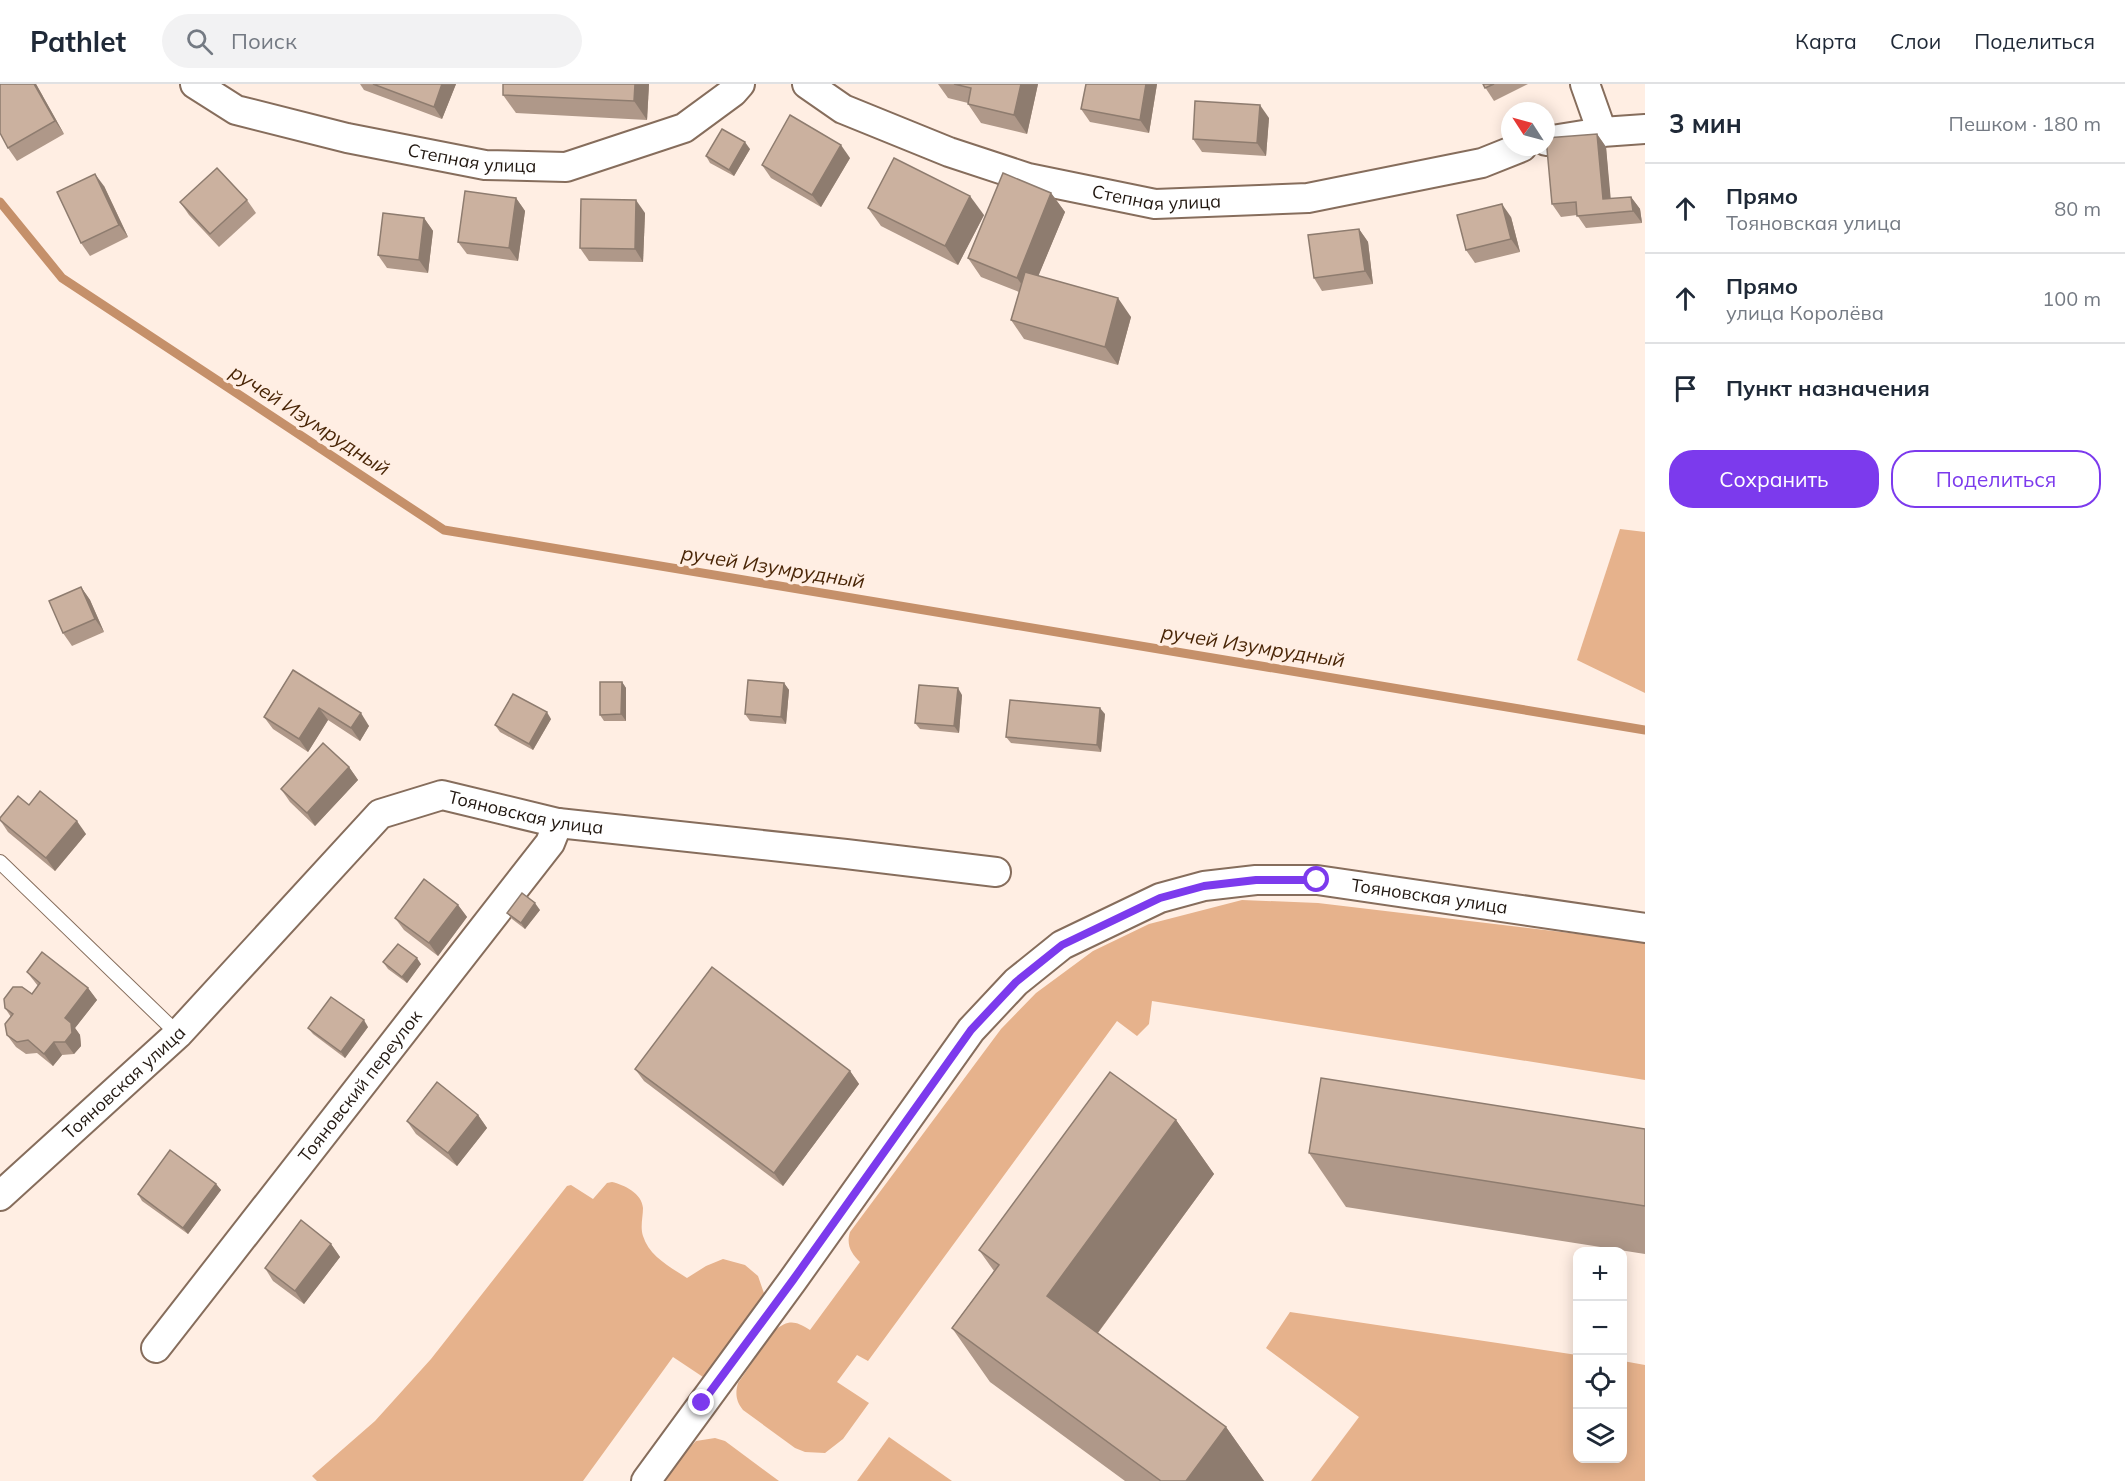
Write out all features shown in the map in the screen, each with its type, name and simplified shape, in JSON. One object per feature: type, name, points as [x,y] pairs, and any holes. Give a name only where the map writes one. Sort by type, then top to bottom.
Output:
[{"type":"street","name":"Степная улица","points":[[195,84],[236,110],[347,138],[485,165],[566,167],[684,128],[733,92],[740,84]]},
{"type":"street","name":"Степная улица","points":[[807,84],[843,109],[949,152],[1028,178],[1155,204],[1308,198],[1482,163],[1501,155]]},
{"type":"street","points":[[1585,84],[1602,132]]},
{"type":"street","points":[[1555,140],[1602,132],[1645,129]]},
{"type":"street","name":"Тояновская улица","points":[[0,1196],[178,1034],[380,814],[442,795],[558,823],[996,872]]},
{"type":"street","name":"Тояновский переулок","points":[[156,1348],[550,843],[558,823]]},
{"type":"street","name":"Тояновская улица","points":[[646,1481],[971,1030],[1016,982],[1062,945],[1160,898],[1204,886],[1256,880],[1317,880],[1645,928]]},
{"type":"lane","points":[[0,862],[178,1034]]},
{"type":"shaded area","points":[[1620,529],[1645,532],[1645,693],[1577,660]]},
{"type":"shaded area","points":[[1242,900],[1318,903],[1645,942],[1645,1080],[1152,1001],[1149,1024],[1137,1036],[1117,1021],[868,1361],[857,1355],[837,1382],[869,1403],[843,1439],[825,1453],[805,1452],[795,1448],[743,1410],[737,1397],[738,1383],[774,1331],[788,1323],[810,1330],[860,1262],[850,1248],[850,1232],[1001,1029],[1036,993],[1093,951],[1149,924]]},
{"type":"shaded area","points":[[612,1182],[627,1188],[639,1198],[643,1208],[642,1233],[646,1243],[655,1255],[674,1270],[687,1278],[723,1259],[745,1265],[758,1276],[765,1296],[706,1379],[673,1357],[583,1481],[317,1481],[312,1476],[375,1421],[431,1359],[567,1186],[571,1185],[593,1199],[607,1183]]},
{"type":"shaded area","points":[[1290,1312],[1573,1354],[1573,1463],[1627,1463],[1627,1362],[1645,1365],[1645,1481],[1311,1481],[1359,1417],[1266,1348]]},
{"type":"shaded area","points":[[889,1437],[952,1481],[857,1481]]},
{"type":"shaded area","points":[[715,1438],[725,1441],[779,1481],[665,1481],[696,1441]]},
{"type":"building","points":[[0,84],[34,84],[55,121],[8,148],[0,133]]},
{"type":"building","points":[[373,84],[442,84],[434,107]]},
{"type":"building","points":[[503,84],[635,84],[634,101],[503,95]]},
{"type":"building","points":[[954,84],[1021,84],[1014,115],[968,104],[971,88]]},
{"type":"building","points":[[1086,84],[1146,84],[1140,120],[1081,109]]},
{"type":"building","points":[[1195,101],[1260,105],[1257,143],[1193,139]]},
{"type":"building","points":[[790,115],[841,145],[812,195],[762,165]]},
{"type":"building","points":[[722,129],[745,142],[729,170],[706,156]]},
{"type":"building","points":[[1597,134],[1603,199],[1631,197],[1633,211],[1577,216],[1576,202],[1552,204],[1548,156],[1555,156],[1555,137]]},
{"type":"building","points":[[894,158],[970,196],[945,246],[868,208]]},
{"type":"building","points":[[217,168],[247,200],[210,234],[180,202]]},
{"type":"building","points":[[1003,173],[1051,193],[1017,278],[968,258]]},
{"type":"building","points":[[95,174],[119,225],[81,243],[57,192]]},
{"type":"building","points":[[465,191],[516,198],[509,248],[458,242]]},
{"type":"building","points":[[581,199],[636,200],[635,249],[580,248]]},
{"type":"building","points":[[1502,204],[1511,239],[1466,250],[1457,215]]},
{"type":"building","points":[[383,213],[424,218],[419,260],[378,255]]},
{"type":"building","points":[[1359,229],[1365,271],[1314,278],[1308,235]]},
{"type":"building","points":[[1025,272],[1118,298],[1105,347],[1011,320]]},
{"type":"building","points":[[81,587],[95,619],[63,633],[49,601]]},
{"type":"building","points":[[293,670],[361,713],[351,728],[319,708],[299,739],[264,717]]},
{"type":"building","points":[[748,680],[784,683],[781,717],[745,714]]},
{"type":"building","points":[[600,682],[622,682],[621,714],[600,715]]},
{"type":"building","points":[[919,685],[958,688],[954,726],[915,723]]},
{"type":"building","points":[[513,694],[547,712],[529,744],[495,725]]},
{"type":"building","points":[[1010,700],[1100,708],[1097,745],[1006,737]]},
{"type":"building","points":[[323,743],[349,767],[307,813],[281,789]]},
{"type":"building","points":[[40,791],[77,821],[46,858],[0,820],[18,796],[29,805]]},
{"type":"building","points":[[424,879],[458,905],[429,943],[395,918]]},
{"type":"building","points":[[522,893],[535,903],[521,923],[507,913]]},
{"type":"building","points":[[398,944],[417,958],[402,977],[383,962]]},
{"type":"building","points":[[42,952],[88,988],[65,1018],[71,1023],[72,1033],[65,1042],[54,1042],[44,1054],[28,1040],[17,1042],[7,1035],[5,1024],[13,1014],[5,1008],[4,999],[13,987],[22,987],[32,994],[40,983],[27,972]]},
{"type":"building","points":[[712,967],[850,1071],[774,1173],[635,1069]]},
{"type":"building","points":[[331,997],[364,1020],[341,1052],[308,1028]]},
{"type":"building","points":[[1110,1072],[1176,1120],[1047,1296],[1226,1427],[1186,1481],[1161,1481],[952,1328],[999,1265],[979,1250]]},
{"type":"building","points":[[1321,1078],[1645,1129],[1645,1206],[1309,1153]]},
{"type":"building","points":[[437,1082],[478,1115],[448,1153],[407,1121]]},
{"type":"building","points":[[170,1150],[216,1184],[183,1228],[138,1194]]},
{"type":"building","points":[[301,1220],[331,1244],[295,1291],[265,1268]]},
{"type":"waterway","name":"ручей Изумрудный","points":[[0,202],[62,278],[444,530],[1645,730]]},
{"type":"route","points":[[702,1403],[793,1280],[971,1030],[1016,982],[1062,945],[1114,918],[1160,898],[1204,886],[1256,880],[1317,880]]}]
